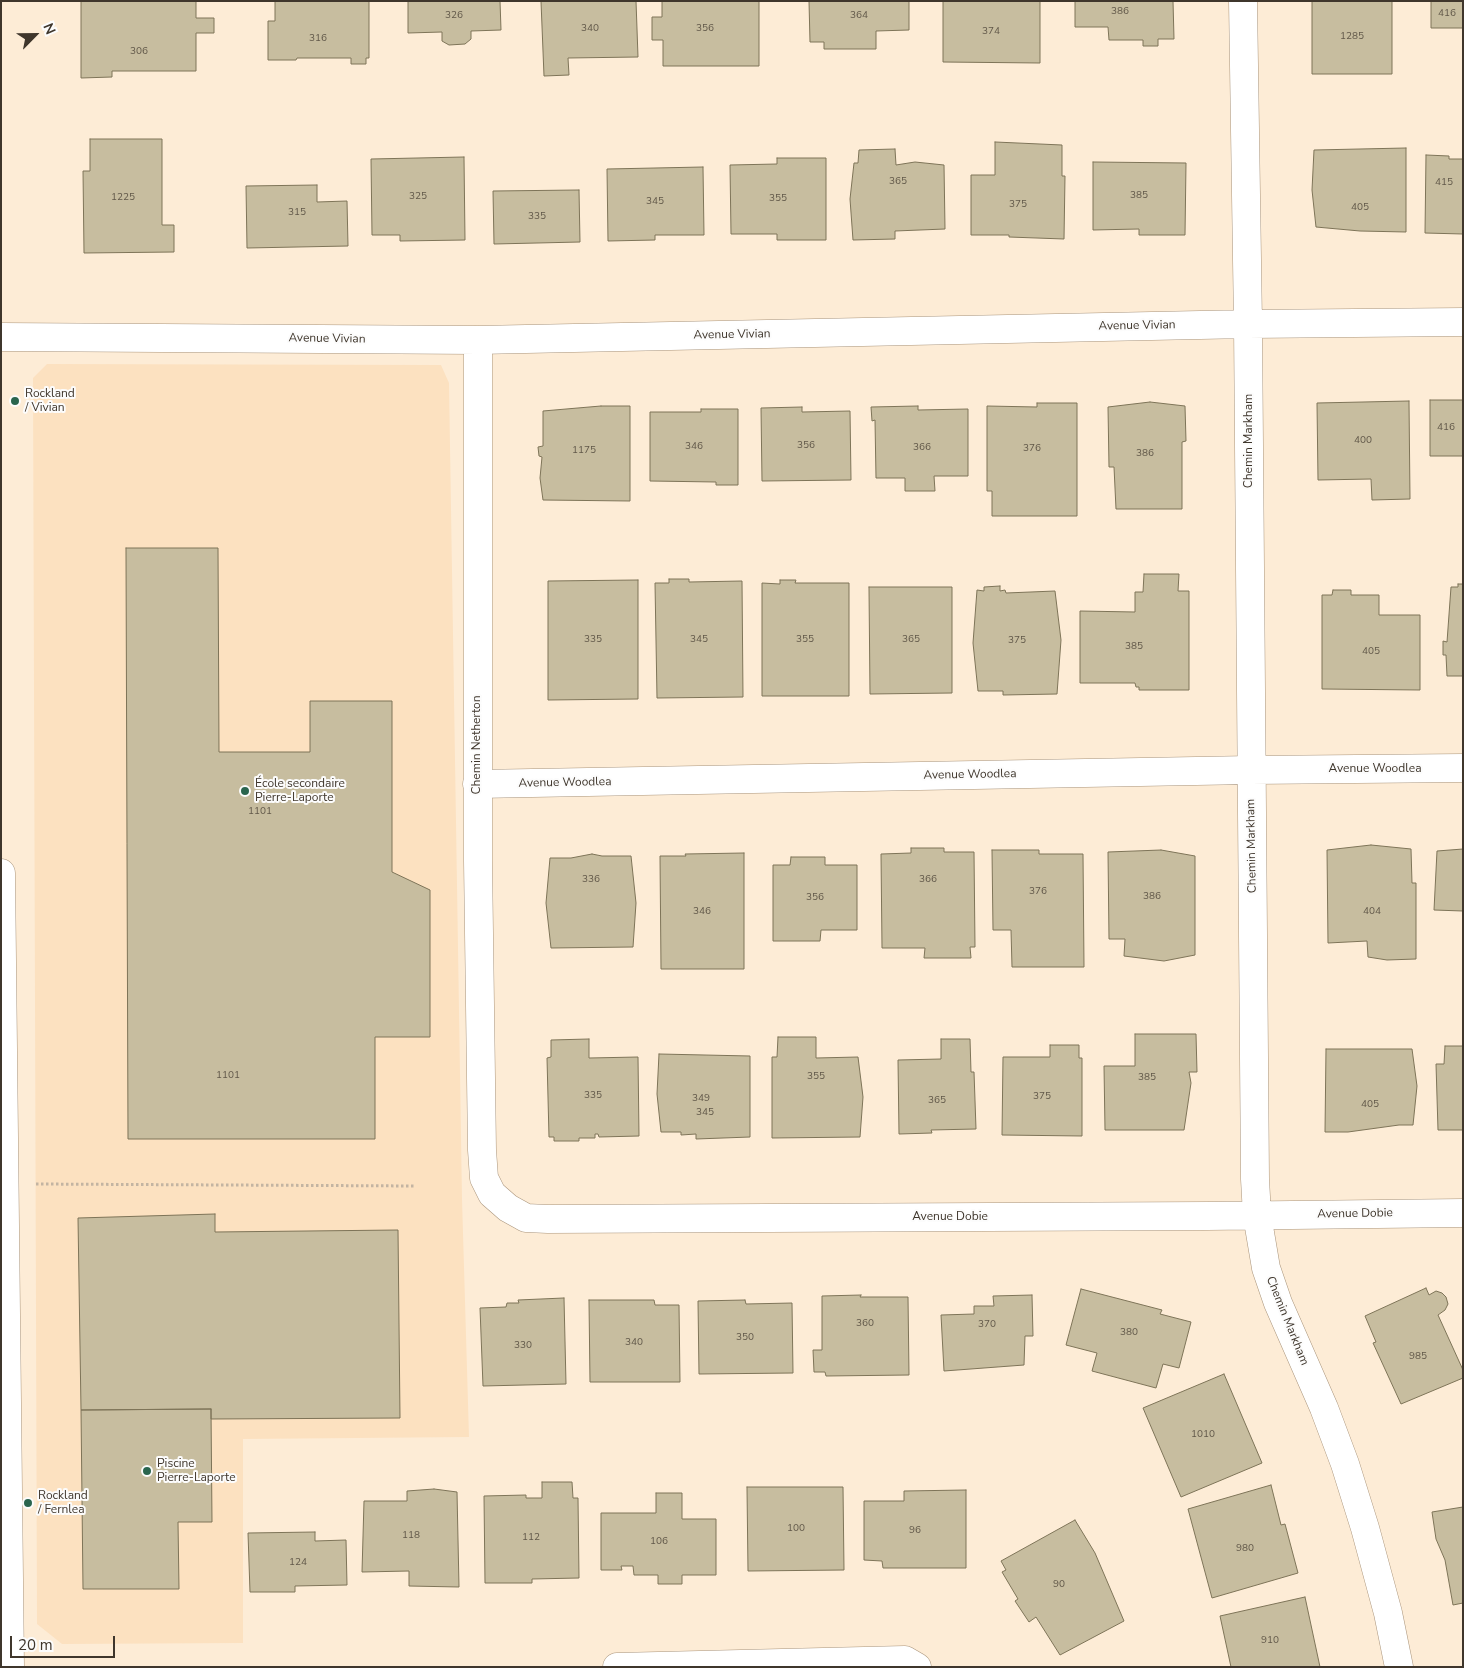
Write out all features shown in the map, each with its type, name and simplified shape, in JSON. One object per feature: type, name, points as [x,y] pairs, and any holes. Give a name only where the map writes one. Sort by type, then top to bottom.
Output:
[{"type":"street","name":"Chemin Markham","points":[[1243,1],[1257,1215],[1266,1268],[1278,1303],[1324,1408],[1345,1464],[1388,1613],[1399,1667]]},
{"type":"street","name":"Avenue Vivian","points":[[1,337],[478,340],[1248,324],[1463,322]]},
{"type":"street","name":"Chemin Netherton","points":[[478,340],[478,784],[482,1150]]},
{"type":"street","name":"Avenue Woodlea","points":[[478,784],[1463,768]]},
{"type":"street","points":[[1,873],[10,1667]]},
{"type":"street","name":"Avenue Dobie","points":[[482,1150],[484,1178],[492,1194],[508,1208],[526,1218],[1463,1213]]},
{"type":"street","points":[[617,1667],[905,1660],[917,1667]]},
{"type":"path","points":[[33,1184],[416,1186]]},
{"type":"shaded area","name":"École secondaire Pierre-Laporte","points":[[47,364],[441,365],[449,383],[462,1199],[469,1437],[243,1439],[243,1643],[62,1644],[37,1624],[33,378]]},
{"type":"building","points":[[81,1],[196,1],[196,18],[214,18],[214,33],[196,33],[196,71],[112,71],[112,77],[81,78]]},
{"type":"building","points":[[275,1],[369,1],[369,58],[366,58],[366,64],[351,64],[351,58],[268,60],[268,21],[275,21]]},
{"type":"building","points":[[408,1],[500,1],[501,30],[471,31],[471,39],[465,44],[449,45],[442,41],[442,32],[408,33]]},
{"type":"building","points":[[541,1],[636,1],[638,57],[568,58],[569,75],[544,76]]},
{"type":"building","points":[[662,1],[759,1],[759,66],[663,66],[663,40],[652,40],[652,17],[662,17]]},
{"type":"building","points":[[809,1],[909,1],[909,30],[876,31],[876,49],[824,49],[824,42],[810,42]]},
{"type":"building","points":[[943,1],[1040,1],[1040,63],[943,62]]},
{"type":"building","points":[[1075,1],[1173,1],[1174,39],[1158,39],[1158,46],[1143,46],[1143,40],[1109,40],[1108,27],[1075,27]]},
{"type":"building","points":[[1312,1],[1392,1],[1392,74],[1312,74]]},
{"type":"building","points":[[1431,1],[1463,1],[1463,28],[1431,28]]},
{"type":"building","points":[[90,139],[162,139],[162,225],[174,225],[174,252],[84,253],[83,171],[90,171]]},
{"type":"building","points":[[995,142],[1062,145],[1062,176],[1065,176],[1064,239],[1009,237],[1009,235],[971,235],[971,175],[995,175]]},
{"type":"building","points":[[1406,148],[1406,232],[1360,231],[1316,227],[1312,190],[1314,150]]},
{"type":"building","points":[[895,149],[896,165],[915,162],[944,165],[945,229],[895,231],[895,239],[853,240],[850,199],[854,163],[858,163],[859,150]]},
{"type":"building","points":[[1426,155],[1449,156],[1449,159],[1463,159],[1463,234],[1425,233]]},
{"type":"building","points":[[464,157],[465,240],[400,241],[400,235],[372,235],[371,159]]},
{"type":"building","points":[[777,158],[826,158],[826,240],[777,240],[777,234],[731,234],[730,165],[777,164]]},
{"type":"building","points":[[1093,162],[1186,163],[1185,235],[1139,235],[1139,229],[1093,230]]},
{"type":"building","points":[[703,167],[704,235],[655,235],[655,240],[608,241],[607,169]]},
{"type":"building","points":[[317,185],[317,202],[347,201],[348,246],[247,248],[246,186]]},
{"type":"building","points":[[579,190],[580,242],[494,244],[493,191]]},
{"type":"building","points":[[1430,400],[1463,400],[1463,456],[1430,456]]},
{"type":"building","points":[[1409,401],[1410,499],[1372,500],[1371,479],[1318,480],[1317,403]]},
{"type":"building","points":[[1150,402],[1185,406],[1186,441],[1182,442],[1182,509],[1116,509],[1114,467],[1109,467],[1108,407]]},
{"type":"building","points":[[1037,403],[1077,403],[1077,516],[992,516],[992,491],[987,491],[987,406],[1037,407]]},
{"type":"building","points":[[601,406],[630,406],[630,501],[543,500],[540,478],[542,457],[539,456],[538,447],[543,446],[543,411]]},
{"type":"building","points":[[918,406],[918,410],[968,409],[968,476],[934,476],[935,491],[905,491],[905,478],[876,478],[875,420],[872,421],[871,407]]},
{"type":"building","points":[[802,407],[802,412],[850,411],[851,480],[762,481],[761,408]]},
{"type":"building","points":[[701,409],[738,409],[738,485],[716,485],[716,482],[650,481],[650,412],[701,412]]},
{"type":"building","name":"École secondaire Pierre-Laporte","points":[[126,548],[218,548],[219,752],[310,752],[310,701],[392,701],[392,872],[430,890],[430,1037],[375,1037],[375,1139],[128,1139]]},
{"type":"building","points":[[1144,574],[1179,574],[1178,591],[1189,591],[1189,690],[1139,690],[1135,683],[1080,683],[1080,611],[1135,612],[1135,592],[1143,592]]},
{"type":"building","points":[[669,579],[689,579],[689,582],[742,581],[743,697],[657,698],[655,583],[669,583]]},
{"type":"building","points":[[638,580],[638,699],[548,700],[548,581]]},
{"type":"building","points":[[780,580],[796,580],[795,583],[849,583],[849,696],[762,696],[762,583],[780,584]]},
{"type":"building","points":[[1458,584],[1463,584],[1463,676],[1447,676],[1446,655],[1443,655],[1443,641],[1447,642],[1451,587],[1458,587]]},
{"type":"building","points":[[1000,586],[1000,591],[1005,590],[1006,593],[1055,591],[1061,640],[1057,694],[1003,695],[1003,691],[978,691],[973,643],[977,590],[984,591],[984,587]]},
{"type":"building","points":[[869,587],[952,587],[952,693],[870,694]]},
{"type":"building","points":[[1333,590],[1351,590],[1351,595],[1379,595],[1379,615],[1420,615],[1420,690],[1322,689],[1322,595],[1332,595]]},
{"type":"building","points":[[1371,845],[1411,849],[1412,883],[1416,883],[1416,959],[1387,960],[1368,957],[1367,941],[1328,943],[1327,850]]},
{"type":"building","points":[[911,848],[944,848],[944,852],[974,852],[975,947],[970,947],[971,958],[924,958],[925,948],[882,948],[881,854],[911,853]]},
{"type":"building","points":[[1463,849],[1463,911],[1434,910],[1437,851]]},
{"type":"building","points":[[992,850],[1039,850],[1039,854],[1083,854],[1084,967],[1012,967],[1011,930],[993,930]]},
{"type":"building","points":[[1161,850],[1195,856],[1195,955],[1164,961],[1124,956],[1125,939],[1109,939],[1108,852]]},
{"type":"building","points":[[744,853],[744,969],[661,969],[660,856]]},
{"type":"building","points":[[592,854],[631,856],[636,903],[633,947],[551,948],[546,903],[550,858],[571,858]]},
{"type":"building","points":[[791,857],[825,857],[825,865],[857,865],[857,930],[821,930],[820,941],[773,941],[773,865],[790,865]]},
{"type":"building","points":[[1135,1034],[1196,1034],[1197,1072],[1189,1072],[1191,1083],[1184,1130],[1105,1130],[1104,1066],[1135,1066]]},
{"type":"building","points":[[778,1037],[816,1037],[816,1058],[858,1057],[863,1097],[860,1137],[772,1138],[772,1057],[777,1057]]},
{"type":"building","points":[[589,1039],[589,1058],[638,1057],[639,1136],[599,1137],[598,1134],[595,1134],[595,1138],[579,1138],[579,1141],[554,1141],[554,1137],[549,1137],[547,1058],[551,1057],[551,1040]]},
{"type":"building","points":[[941,1039],[970,1039],[971,1072],[974,1072],[976,1129],[931,1130],[932,1133],[899,1134],[898,1060],[941,1059]]},
{"type":"building","points":[[1050,1045],[1079,1045],[1079,1058],[1082,1058],[1082,1136],[1002,1135],[1003,1057],[1050,1057]]},
{"type":"building","points":[[1445,1046],[1463,1046],[1463,1130],[1438,1130],[1436,1064],[1444,1064]]},
{"type":"building","points":[[1326,1049],[1412,1049],[1417,1086],[1413,1125],[1348,1132],[1325,1132]]},
{"type":"building","points":[[659,1054],[750,1056],[750,1137],[696,1139],[696,1134],[681,1135],[681,1132],[661,1132],[657,1094]]},
{"type":"building","points":[[215,1214],[215,1232],[398,1230],[400,1418],[211,1419],[211,1409],[81,1410],[78,1218]]},
{"type":"building","points":[[1426,1288],[1429,1295],[1436,1291],[1446,1297],[1448,1304],[1445,1310],[1438,1315],[1463,1370],[1463,1378],[1401,1404],[1373,1343],[1376,1342],[1365,1316]]},
{"type":"building","points":[[1081,1289],[1162,1310],[1160,1314],[1191,1322],[1179,1368],[1163,1364],[1156,1388],[1092,1371],[1097,1353],[1066,1345]]},
{"type":"building","points":[[861,1295],[860,1297],[908,1297],[909,1375],[826,1376],[825,1372],[814,1372],[813,1350],[822,1350],[822,1296]]},
{"type":"building","points":[[1032,1295],[1033,1336],[1025,1336],[1024,1365],[944,1371],[941,1315],[974,1314],[974,1306],[994,1306],[993,1296]]},
{"type":"building","points":[[564,1298],[566,1384],[483,1386],[480,1308],[506,1307],[507,1303],[519,1303],[518,1300]]},
{"type":"building","points":[[589,1300],[654,1300],[655,1305],[679,1305],[680,1382],[590,1382]]},
{"type":"building","points":[[745,1300],[746,1304],[792,1303],[793,1373],[699,1374],[698,1301]]},
{"type":"building","points":[[1224,1374],[1262,1463],[1181,1497],[1143,1408]]},
{"type":"building","name":"Piscine Pierre-Laporte","points":[[211,1409],[212,1522],[178,1522],[179,1589],[83,1589],[81,1410]]},
{"type":"building","points":[[542,1482],[572,1482],[573,1498],[578,1498],[579,1578],[532,1579],[532,1583],[485,1583],[484,1496],[526,1495],[526,1498],[542,1498]]},
{"type":"building","points":[[1271,1485],[1281,1525],[1285,1524],[1298,1573],[1212,1598],[1188,1509]]},
{"type":"building","points":[[747,1487],[843,1487],[844,1570],[748,1571]]},
{"type":"building","points":[[434,1489],[457,1492],[459,1587],[409,1586],[409,1571],[362,1572],[364,1501],[407,1501],[407,1491]]},
{"type":"building","points":[[966,1490],[966,1568],[883,1568],[882,1561],[864,1560],[864,1501],[904,1501],[904,1491]]},
{"type":"building","points":[[656,1493],[682,1493],[682,1519],[716,1519],[716,1575],[682,1575],[682,1584],[658,1584],[658,1575],[634,1575],[633,1566],[621,1566],[622,1570],[601,1570],[601,1513],[656,1513]]},
{"type":"building","points":[[1463,1507],[1463,1603],[1453,1605],[1445,1560],[1436,1539],[1432,1512]]},
{"type":"building","points":[[1075,1520],[1095,1553],[1124,1621],[1060,1655],[1036,1617],[1029,1622],[1015,1601],[1018,1599],[1002,1572],[1006,1570],[1001,1561]]},
{"type":"building","points":[[315,1532],[315,1541],[346,1540],[347,1585],[295,1586],[295,1592],[250,1592],[248,1533]]},
{"type":"building","points":[[1305,1597],[1320,1667],[1231,1667],[1220,1616]]},
{"type":"place","name":"Rockland / Vivian","points":[[15,401]]},
{"type":"place","name":"École secondaire Pierre-Laporte","points":[[245,791]]},
{"type":"place","name":"Piscine Pierre-Laporte","points":[[147,1471]]},
{"type":"place","name":"Rockland / Fernlea","points":[[28,1503]]}]
